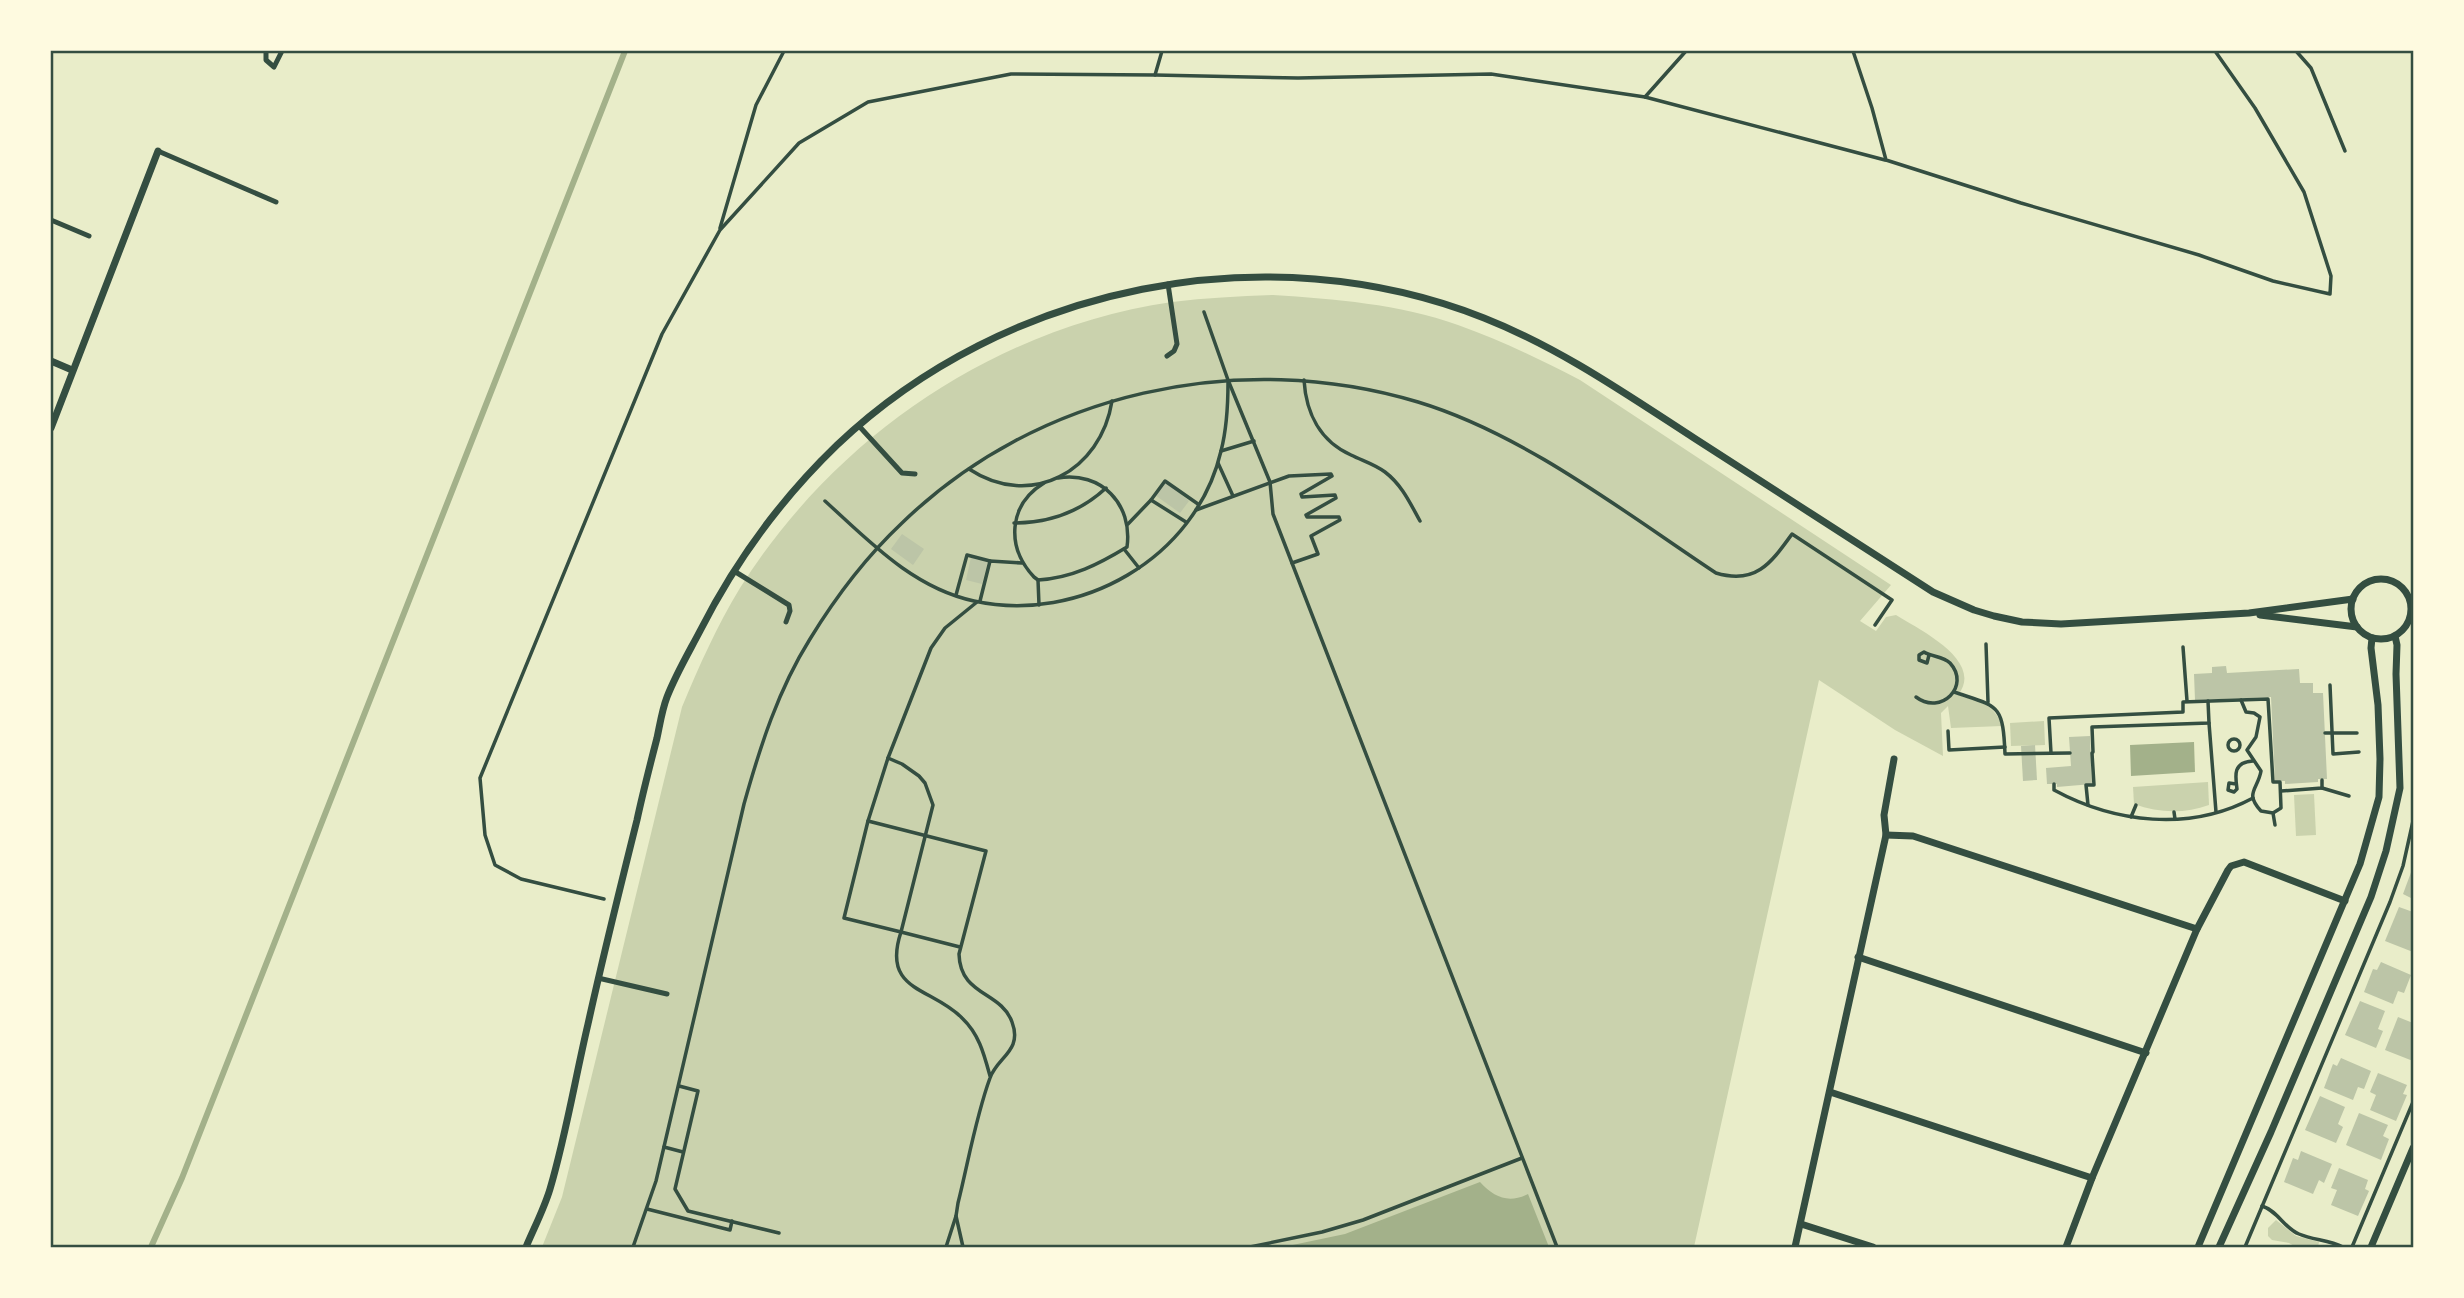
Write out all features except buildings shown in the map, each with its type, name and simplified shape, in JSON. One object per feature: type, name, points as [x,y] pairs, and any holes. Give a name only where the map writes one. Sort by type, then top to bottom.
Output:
[{"type":"street","points":[[51,428],[158,151]]},
{"type":"street","points":[[526,1247],[550,1191],[598,978],[666,700],[713,606],[771,518],[802,481],[859,426],[923,378],[990,340],[1073,307],[1168,284],[1240,278],[1301,278],[1391,291],[1479,316],[1523,335],[1584,367],[1933,592],[1974,610],[2022,622],[2061,624],[2249,613],[2353,599]]},
{"type":"street","points":[[51,361],[72,370]]},
{"type":"street","points":[[2249,613],[2357,627],[2372,638],[2386,639],[2395,636],[2410,624],[2410,595],[2396,584],[2381,579],[2366,583],[2353,599],[2352,615],[2357,627]]},
{"type":"street","points":[[2219,1247],[2371,897],[2386,851],[2400,789],[2395,636]]},
{"type":"street","points":[[2198,1247],[2360,864],[2379,797],[2378,705],[2372,638]]},
{"type":"street","points":[[1795,1247],[1886,835],[1885,815],[1894,759]]},
{"type":"street","points":[[1886,835],[1913,835],[2197,929]]},
{"type":"street","points":[[2066,1247],[2092,1178],[2197,929],[2228,870],[2237,863],[2244,862],[2345,901]]},
{"type":"street","points":[[1858,957],[2146,1053]]},
{"type":"street","points":[[1830,1091],[2092,1178]]},
{"type":"street","points":[[2371,1247],[2413,1148]]},
{"type":"street","points":[[1801,1224],[1873,1247]]},
{"type":"lane","points":[[266,51],[266,60],[274,67],[282,51]]},
{"type":"lane","points":[[158,151],[276,202]]},
{"type":"lane","points":[[51,220],[89,236]]},
{"type":"lane","points":[[1167,356],[1174,351],[1177,344],[1168,284]]},
{"type":"lane","points":[[859,426],[902,473],[915,474]]},
{"type":"lane","points":[[734,571],[789,606],[786,622]]},
{"type":"lane","points":[[598,978],[667,994]]},
{"type":"path","points":[[617,901],[521,878],[495,865],[485,835],[480,778],[662,334],[719,230],[756,105],[784,51]]},
{"type":"path","points":[[1155,75],[1162,51]]},
{"type":"path","points":[[1645,97],[1686,51]]},
{"type":"path","points":[[1853,51],[1886,160]]},
{"type":"path","points":[[719,230],[799,143],[868,102],[1011,74],[1298,78],[1491,74],[1645,97],[1886,160],[2199,255],[2273,281],[2330,294],[2331,276],[2304,192],[2255,108],[2215,51]]},
{"type":"path","points":[[2296,51],[2311,68],[2345,151]]},
{"type":"path","points":[[1204,312],[1228,380],[1270,482],[1273,514],[1557,1247]]},
{"type":"path","points":[[825,501],[877,549],[917,577],[956,595],[979,602],[1018,606],[1076,598],[1111,585],[1139,568],[1158,553],[1195,510],[1221,451],[1227,415],[1228,380]]},
{"type":"path","points":[[633,1247],[647,1209],[664,1147],[744,804],[773,711],[810,639],[877,549],[921,505],[987,457],[1036,431],[1112,401],[1159,389],[1228,380],[1304,380],[1393,395],[1452,413],[1492,431],[1559,469],[1716,573],[1741,578],[1762,569],[1773,560],[1792,534],[1892,600],[1875,625]]},
{"type":"path","points":[[1304,380],[1309,410],[1324,437],[1342,451],[1389,475],[1406,495],[1420,521]]},
{"type":"path","points":[[969,470],[1000,484],[1022,486],[1058,478],[1091,452],[1106,428],[1112,401]]},
{"type":"path","points":[[1221,451],[1254,441]]},
{"type":"path","points":[[1218,462],[1233,496]]},
{"type":"path","points":[[1195,510],[1289,475],[1331,474],[1332,477],[1301,494],[1302,497],[1335,495],[1336,498],[1306,515],[1339,517],[1340,520],[1311,536],[1318,554],[1292,563]]},
{"type":"path","points":[[1038,580],[1076,573],[1127,547],[1128,524],[1121,505],[1106,488],[1083,478],[1058,478]]},
{"type":"path","points":[[1128,524],[1165,481],[1199,504]]},
{"type":"path","points":[[1039,605],[1038,580],[1022,563],[1014,542],[1014,523],[1026,498],[1044,483]]},
{"type":"path","points":[[1014,523],[1045,521],[1064,515],[1091,501],[1106,488]]},
{"type":"path","points":[[1151,500],[1186,522]]},
{"type":"path","points":[[1124,549],[1139,568]]},
{"type":"path","points":[[956,595],[967,555],[990,561],[1022,563]]},
{"type":"path","points":[[961,947],[844,918],[868,821],[888,758],[931,648],[945,628],[979,602],[990,561]]},
{"type":"path","points":[[1986,644],[1988,702]]},
{"type":"path","points":[[2183,647],[2187,701]]},
{"type":"path","points":[[1916,697],[1926,703],[1938,703],[1954,692],[1956,680],[1953,667],[1944,659],[1929,655]]},
{"type":"path","points":[[2330,685],[2333,754],[2359,752]]},
{"type":"path","points":[[1954,692],[1988,702],[1998,711],[2002,719],[2005,754],[2070,753]]},
{"type":"path","points":[[2051,753],[2049,718],[2183,712],[2183,702],[2187,701],[2268,699],[2273,782],[2280,782],[2281,791],[2281,808],[2273,813],[2261,811],[2253,798],[2254,786],[2261,775],[2260,768],[2248,753],[2248,747],[2256,737],[2260,717],[2246,712],[2241,700]]},
{"type":"path","points":[[2208,701],[2216,813]]},
{"type":"path","points":[[2088,806],[2086,785],[2094,785],[2092,727],[2209,723]]},
{"type":"path","points":[[1948,731],[1949,750],[2005,747]]},
{"type":"path","points":[[2325,733],[2357,733]]},
{"type":"path","points":[[2241,746],[2248,747]]},
{"type":"path","points":[[888,758],[913,770],[925,783],[933,805],[896,957],[904,978],[912,987],[945,1003],[965,1020],[982,1048],[990,1076]]},
{"type":"path","points":[[2235,784],[2237,768],[2245,762],[2255,762]]},
{"type":"path","points":[[2322,780],[2322,789]]},
{"type":"path","points":[[2054,784],[2054,790],[2088,806],[2151,820],[2195,818],[2238,806],[2253,798]]},
{"type":"path","points":[[2281,791],[2322,789],[2349,796]]},
{"type":"path","points":[[2131,817],[2136,805]]},
{"type":"path","points":[[2175,811],[2175,820]]},
{"type":"path","points":[[2273,813],[2275,825]]},
{"type":"path","points":[[868,821],[986,850],[959,963],[971,986],[1007,1012],[1014,1026],[1012,1048],[990,1076],[946,1247]]},
{"type":"path","points":[[2245,1247],[2390,902],[2403,866],[2413,821]]},
{"type":"path","points":[[679,1086],[698,1091],[675,1189],[688,1211],[779,1233]]},
{"type":"path","points":[[2352,1247],[2413,1102]]},
{"type":"path","points":[[664,1147],[684,1152]]},
{"type":"path","points":[[1250,1247],[1322,1232],[1363,1220],[1522,1158]]},
{"type":"path","points":[[2262,1206],[2275,1212],[2296,1233],[2327,1240],[2343,1247]]},
{"type":"path","points":[[647,1209],[730,1230],[732,1222]]},
{"type":"path","points":[[701,1223],[703,1214]]},
{"type":"path","points":[[956,1216],[963,1247]]},
{"type":"shaded area","points":[[1273,295],[1367,304],[1436,318],[1505,343],[1580,380],[1891,585],[1860,621],[1876,631],[1886,617],[1896,615],[1933,638],[1957,659],[1963,670],[1964,682],[1958,695],[1985,704],[1999,719],[2002,726],[1951,728],[1948,706],[1941,713],[1943,756],[1895,730],[1819,680],[1694,1247],[542,1247],[562,1197],[682,707],[732,602],[779,533],[823,483],[872,438],[925,398],[982,364],[1043,336],[1106,316],[1172,302]]},
{"type":"shaded area","points":[[2044,721],[2045,745],[2011,746],[2010,723]]},
{"type":"shaded area","points":[[2194,742],[2195,772],[2131,776],[2130,745]]},
{"type":"shaded area","points":[[2208,782],[2209,805],[2200,808],[2171,811],[2134,804],[2133,787]]},
{"type":"shaded area","points":[[2314,794],[2316,835],[2296,836],[2294,795]]},
{"type":"shaded area","points":[[1480,1182],[1491,1192],[1508,1199],[1528,1194],[1549,1247],[1283,1247],[1345,1234]]},
{"type":"shaded area","points":[[2276,1220],[2296,1236],[2319,1242],[2318,1247],[2296,1247],[2272,1240],[2268,1236],[2268,1228]]},
{"type":"waterway","points":[[151,1247],[182,1178],[625,51]]}]
